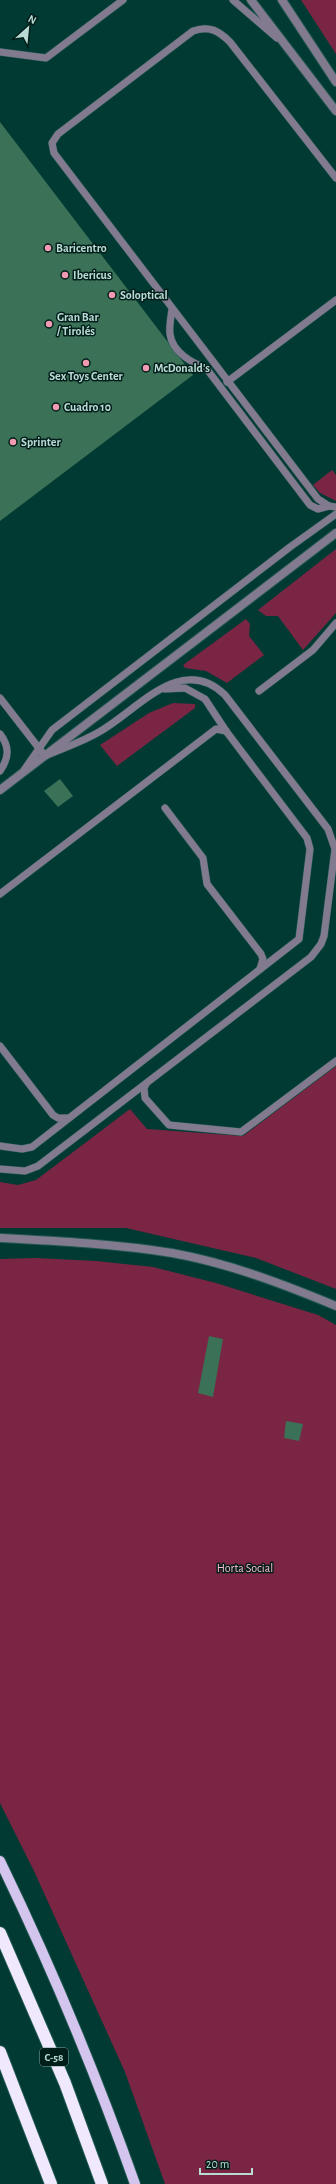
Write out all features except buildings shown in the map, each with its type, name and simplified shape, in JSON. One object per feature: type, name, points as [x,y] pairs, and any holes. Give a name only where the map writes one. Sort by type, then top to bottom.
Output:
[{"type":"highway","name":"C-58","points":[[0,1933],[65,2083],[102,2184]]},
{"type":"highway","points":[[0,2052],[51,2184]]},
{"type":"main road","points":[[0,1861],[54,1977],[87,2056],[135,2184]]},
{"type":"street","points":[[251,0],[336,111]]},
{"type":"street","points":[[282,0],[336,82]]},
{"type":"street","points":[[0,790],[336,533]]},
{"type":"street","points":[[0,1238],[112,1246],[172,1253],[239,1270],[336,1306]]},
{"type":"lane","points":[[0,52],[46,58],[123,0]]},
{"type":"lane","points":[[234,0],[287,47]]},
{"type":"lane","points":[[333,507],[318,500],[54,153],[52,143],[58,134],[193,31],[201,28],[209,28],[218,31],[230,42],[336,178]]},
{"type":"lane","points":[[227,382],[336,300]]},
{"type":"lane","points":[[172,309],[171,339],[185,358],[192,363],[206,368],[310,505],[318,509],[333,507]]},
{"type":"lane","points":[[21,775],[52,730],[290,547],[336,514]]},
{"type":"lane","points":[[259,691],[313,650],[336,622]]},
{"type":"lane","points":[[0,698],[46,756],[99,732],[157,691],[174,682],[185,679],[203,681],[219,690],[328,829],[334,839],[336,858],[324,936],[316,951],[32,1170],[16,1172],[0,1169]]},
{"type":"lane","points":[[0,1146],[27,1149],[299,939],[310,844],[226,731],[212,708],[198,694],[178,688],[157,691]]},
{"type":"lane","points":[[0,894],[216,729],[226,731]]},
{"type":"lane","points":[[0,734],[7,749],[6,762],[0,771]]},
{"type":"lane","points":[[165,808],[203,858],[207,884],[261,954],[262,964],[259,970]]},
{"type":"lane","points":[[0,1046],[52,1115],[63,1119],[68,1118]]},
{"type":"lane","points":[[148,1082],[144,1088],[144,1094],[157,1113],[169,1125],[241,1132],[336,1060]]},
{"type":"green space","points":[[301,0],[336,0],[336,54]]},
{"type":"green space","points":[[332,470],[336,475],[336,501],[320,493],[313,485]]},
{"type":"green space","points":[[336,549],[336,613],[303,650],[278,616],[266,616],[258,610]]},
{"type":"green space","points":[[246,619],[250,624],[249,636],[264,655],[227,683],[206,671],[185,668],[183,665]]},
{"type":"green space","points":[[173,703],[195,704],[195,708],[117,766],[100,745],[149,713]]},
{"type":"green space","points":[[336,1066],[336,1289],[256,1258],[126,1228],[0,1228],[0,1182],[18,1185],[36,1180],[130,1109],[147,1129],[243,1136]]},
{"type":"green space","name":"Horta Social","points":[[36,1258],[96,1261],[153,1267],[216,1283],[318,1315],[336,1325],[336,2184],[165,2184],[125,2072],[34,1871],[0,1803],[0,1259]]},
{"type":"place","name":"Baricentro","points":[[48,248]]},
{"type":"place","name":"Ibericus","points":[[65,275]]},
{"type":"place","name":"Soloptical","points":[[112,295]]},
{"type":"place","name":"Gran Bar / Tirolés","points":[[49,324]]},
{"type":"place","name":"Sex Toys Center","points":[[86,363]]},
{"type":"place","name":"McDonald's","points":[[146,368]]},
{"type":"place","name":"Cuadro 10","points":[[56,407]]},
{"type":"place","name":"Sprinter","points":[[13,442]]}]
